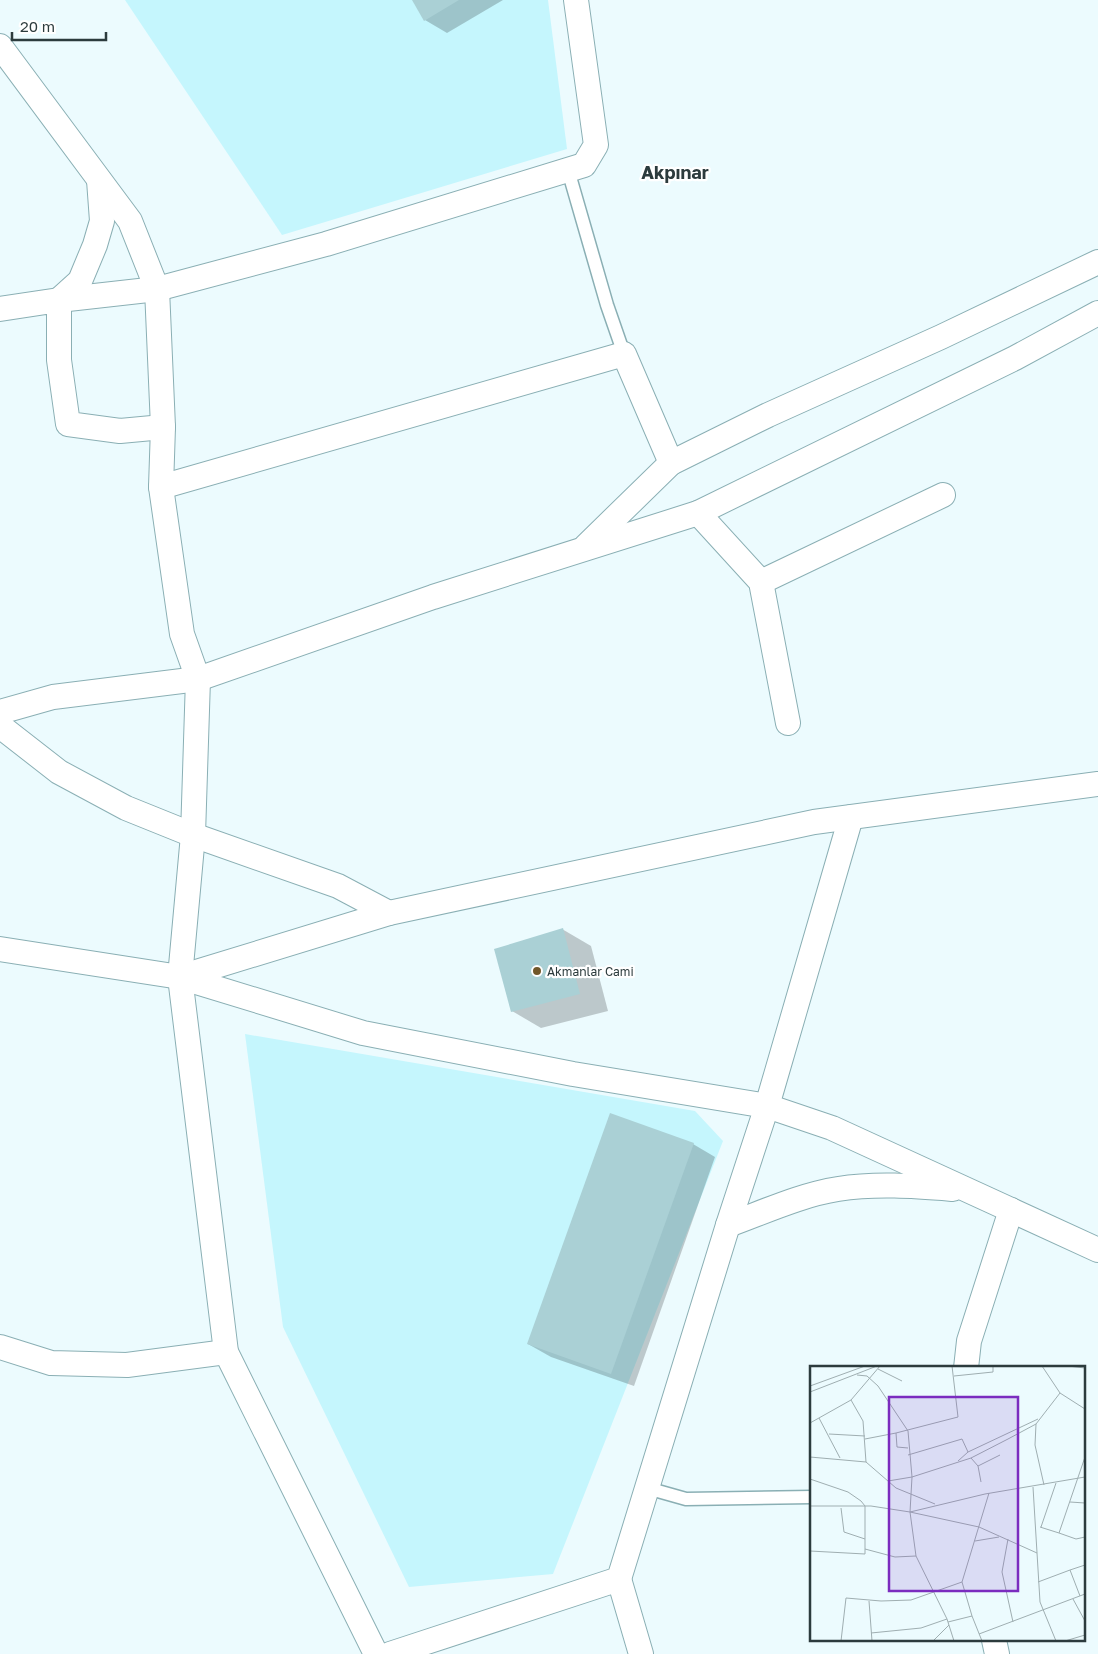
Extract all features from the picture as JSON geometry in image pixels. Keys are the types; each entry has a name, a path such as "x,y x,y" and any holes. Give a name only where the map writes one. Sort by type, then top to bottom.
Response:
{"street":[{"path":"0,309 157,289 326,244 584,165 596,145 576,0"},
{"path":"0,46 130,221 157,289 163,428 162,487 182,634 198,679 193,835 180,977 226,1352 376,1654"},
{"path":"99,180 102,221 95,245 80,281 59,300 59,360 68,424 120,431 163,428"},
{"path":"582,550 671,463 1098,262"},
{"path":"0,712 53,697 198,679 433,598 698,513 1006,362 1098,313"},
{"path":"162,487 624,354 671,463"},
{"path":"762,582 943,495"},
{"path":"698,513 762,582 788,723"},
{"path":"0,726 59,772 126,808 193,835 338,886 389,912"},
{"path":"180,977 389,912 814,822 1098,784"},
{"path":"641,1654 619,1579 728,1225 767,1106 851,817"},
{"path":"0,949 180,977 363,1033 573,1074 767,1106 832,1128 1098,1250"},
{"path":"728,1225 789,1202 837,1189 893,1185 967,1190"},
{"path":"966,1366 969,1341 1011,1210"},
{"path":"0,1347 51,1363 127,1365 226,1352"},
{"path":"390,1654 619,1579"}],"lane":[{"path":"568,170 607,305 624,354"},
{"path":"647,1488 686,1499 810,1497"}],"shaded area":[{"path":"125,0 548,0 567,149 282,235"},
{"path":"245,1034 695,1111 723,1141 553,1574 409,1587 283,1327"}],"building":[{"path":"412,0 459,0 424,21"},
{"name":"Akmanlar Cami","path":"563,928 580,994 511,1012 494,949"},
{"path":"610,1113 694,1143 611,1374 527,1344"}],"place":[{"name":"Akmanlar Cami","path":"537,971"}],"district":[{"name":"Akpınar","path":"675,172"}]}
